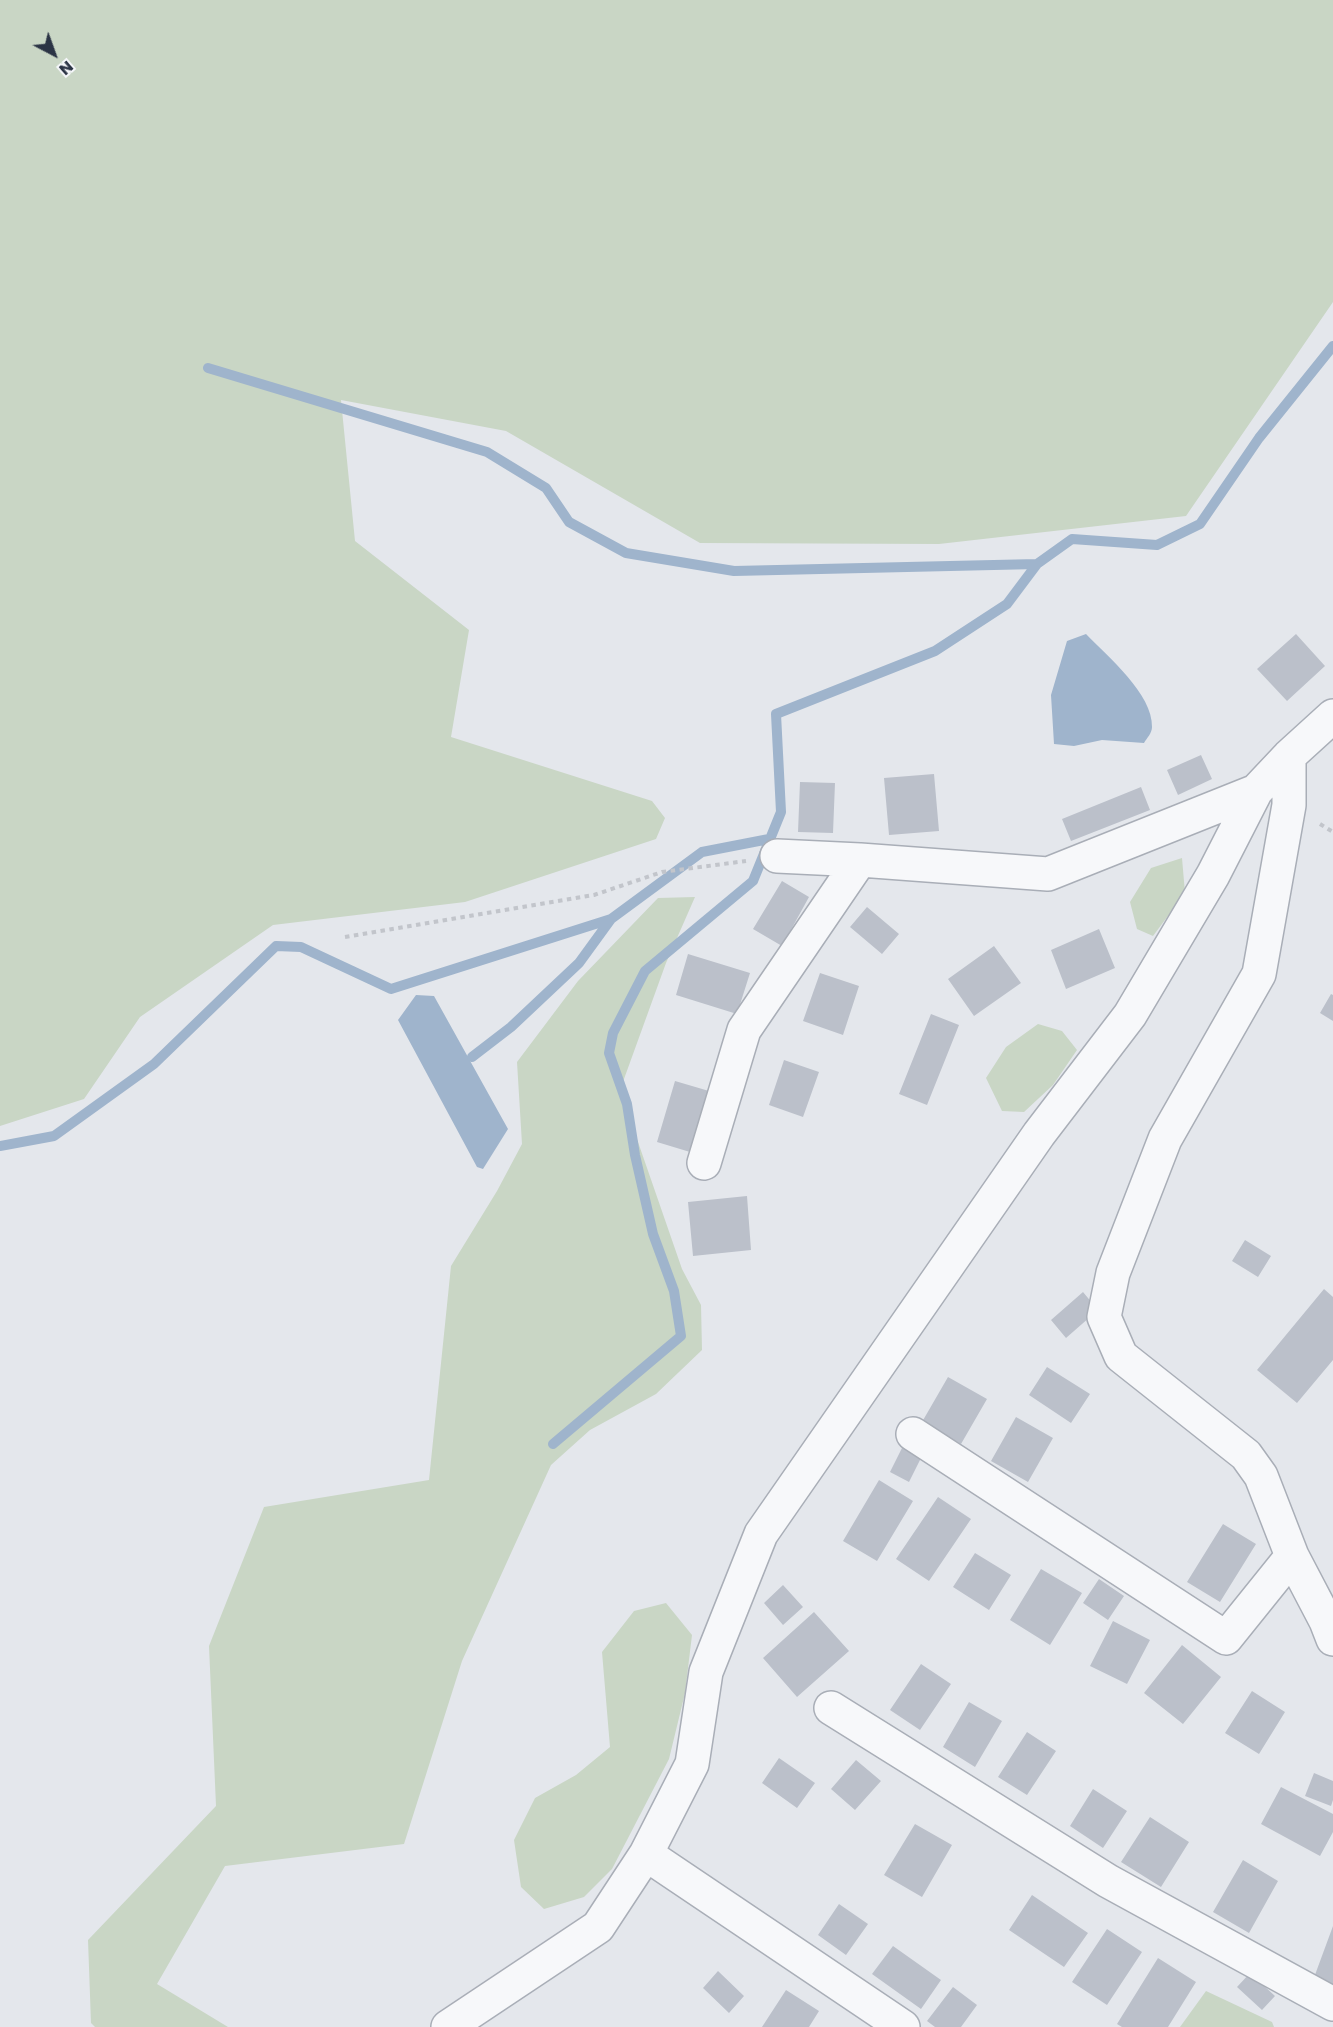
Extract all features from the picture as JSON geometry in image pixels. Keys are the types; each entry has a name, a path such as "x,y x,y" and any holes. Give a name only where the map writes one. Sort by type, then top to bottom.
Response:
{"street":[{"path":"448,2027 598,1927 646,1854 692,1764 706,1672 762,1534 1039,1134 1130,1015 1213,874 1256,791 1289,756 1333,716"},
{"path":"1289,756 1289,805 1259,974 1165,1139 1113,1273 1104,1317 1121,1356 1246,1455 1261,1476 1292,1556 1333,1639"},
{"path":"777,856 1048,874 1256,791"},
{"path":"704,1163 744,1030 860,860"},
{"path":"913,1434 1226,1638 1292,1556"},
{"path":"831,1708 1108,1881 1333,2004"},
{"path":"646,1854 903,2027"}],"path":[{"path":"345,937 594,895 662,872 777,856"}],"green space":[{"path":"0,0 1333,0 1333,302 1186,516 939,544 700,543 506,431 341,400 355,541 469,630 451,737 652,801 665,818 656,839 465,902 273,925 140,1017 84,1099 0,1126"},
{"path":"1182,858 1185,893 1153,936 1137,929 1130,902 1151,868"},
{"path":"695,897 666,963 620,1090 682,1269 701,1305 702,1350 656,1394 590,1430 551,1465 462,1661 404,1844 225,1866 157,1984 228,2027 95,2027 91,2023 88,1940 216,1806 209,1646 264,1507 429,1480 451,1266 497,1191 522,1144 517,1062 578,981 658,898"},
{"path":"1038,1024 1062,1031 1077,1050 1053,1085 1024,1112 1002,1111 986,1078 1006,1047"},
{"path":"666,1603 692,1635 685,1693 669,1759 612,1869 584,1897 544,1909 521,1887 514,1840 535,1798 576,1775 610,1747 602,1652 634,1611"},
{"path":"1206,1991 1272,2022 1274,2027 1180,2027"}],"water":[{"path":"1086,634 1128,677 1145,702 1152,727 1144,743 1102,740 1074,746 1054,744 1051,695 1067,641"},
{"path":"416,995 434,996 508,1129 483,1169 477,1167 398,1020"}],"building":[{"path":"1296,634 1325,666 1287,701 1257,669"},
{"path":"1201,755 1212,779 1178,795 1167,770"},
{"path":"934,774 939,831 889,835 884,778"},
{"path":"800,782 835,783 833,833 798,832"},
{"path":"1141,787 1150,810 1071,841 1062,819"},
{"path":"782,881 809,897 782,946 753,929"},
{"path":"867,907 899,934 882,954 850,927"},
{"path":"1099,929 1115,968 1066,989 1051,950"},
{"path":"994,946 1021,983 974,1016 948,979"},
{"path":"688,954 750,973 737,1014 676,995"},
{"path":"820,973 859,986 843,1035 803,1021"},
{"path":"1331,994 1333,995 1333,1021 1320,1013"},
{"path":"931,1014 959,1025 927,1105 899,1094"},
{"path":"784,1060 819,1072 803,1117 769,1105"},
{"path":"675,1081 709,1091 690,1152 657,1142"},
{"path":"747,1196 751,1250 693,1256 688,1202"},
{"path":"1245,1240 1271,1256 1258,1277 1232,1261"},
{"path":"1324,1289 1333,1297 1333,1360 1297,1403 1257,1370"},
{"path":"1083,1292 1098,1310 1066,1338 1051,1320"},
{"path":"1047,1367 1090,1394 1071,1423 1029,1395"},
{"path":"948,1377 987,1399 961,1444 922,1422"},
{"path":"1016,1417 1053,1438 1028,1482 991,1461"},
{"path":"903,1446 922,1456 909,1482 890,1472"},
{"path":"879,1480 913,1501 877,1561 843,1541"},
{"path":"938,1497 971,1519 929,1581 896,1559"},
{"path":"1223,1524 1256,1544 1220,1602 1187,1582"},
{"path":"975,1553 1011,1575 989,1610 953,1587"},
{"path":"1041,1569 1082,1593 1050,1645 1010,1620"},
{"path":"1099,1579 1124,1596 1108,1620 1083,1603"},
{"path":"783,1585 803,1607 783,1625 764,1603"},
{"path":"814,1612 849,1651 797,1697 763,1658"},
{"path":"1113,1621 1150,1640 1127,1684 1090,1666"},
{"path":"1182,1645 1221,1677 1183,1724 1144,1693"},
{"path":"921,1664 951,1684 920,1730 890,1710"},
{"path":"1252,1691 1285,1712 1259,1754 1225,1733"},
{"path":"969,1702 1002,1721 975,1767 943,1747"},
{"path":"1027,1732 1056,1751 1027,1795 998,1777"},
{"path":"779,1758 815,1783 797,1808 762,1783"},
{"path":"856,1760 881,1781 855,1810 831,1789"},
{"path":"1314,1773 1333,1781 1331,1806 1305,1796"},
{"path":"1281,1787 1333,1814 1333,1832 1320,1856 1261,1824"},
{"path":"1093,1789 1127,1811 1103,1848 1070,1826"},
{"path":"1150,1817 1189,1842 1161,1887 1121,1862"},
{"path":"915,1824 952,1845 922,1897 884,1875"},
{"path":"1243,1860 1278,1881 1249,1933 1213,1912"},
{"path":"1032,1895 1088,1933 1064,1967 1009,1930"},
{"path":"839,1904 868,1924 846,1955 818,1935"},
{"path":"1333,1926 1333,1990 1312,1983"},
{"path":"1107,1929 1142,1952 1107,2005 1072,1982"},
{"path":"893,1946 941,1980 921,2009 872,1974"},
{"path":"1158,1958 1196,1982 1168,2027 1122,2027 1117,2024"},
{"path":"718,1971 744,1996 729,2013 703,1988"},
{"path":"1250,1973 1275,1996 1262,2010 1237,1987"},
{"path":"953,1987 977,2005 961,2027 935,2027 927,2021"},
{"path":"786,1990 819,2011 809,2027 762,2027"}],"waterway":[{"path":"208,368 487,452 546,488 569,522 626,553 734,571 1037,564 1072,539 1157,545 1200,524 1259,438 1333,346"},
{"path":"553,1444 681,1336 674,1291 653,1234 635,1155 627,1104 609,1053 613,1033 645,971 753,881 781,812 776,714 935,651 1007,604 1037,564"},
{"path":"472,1057 511,1027 579,963 611,919 702,852 769,839"},
{"path":"0,1146 54,1136 154,1064 276,946 301,947 391,989 611,919"}]}
